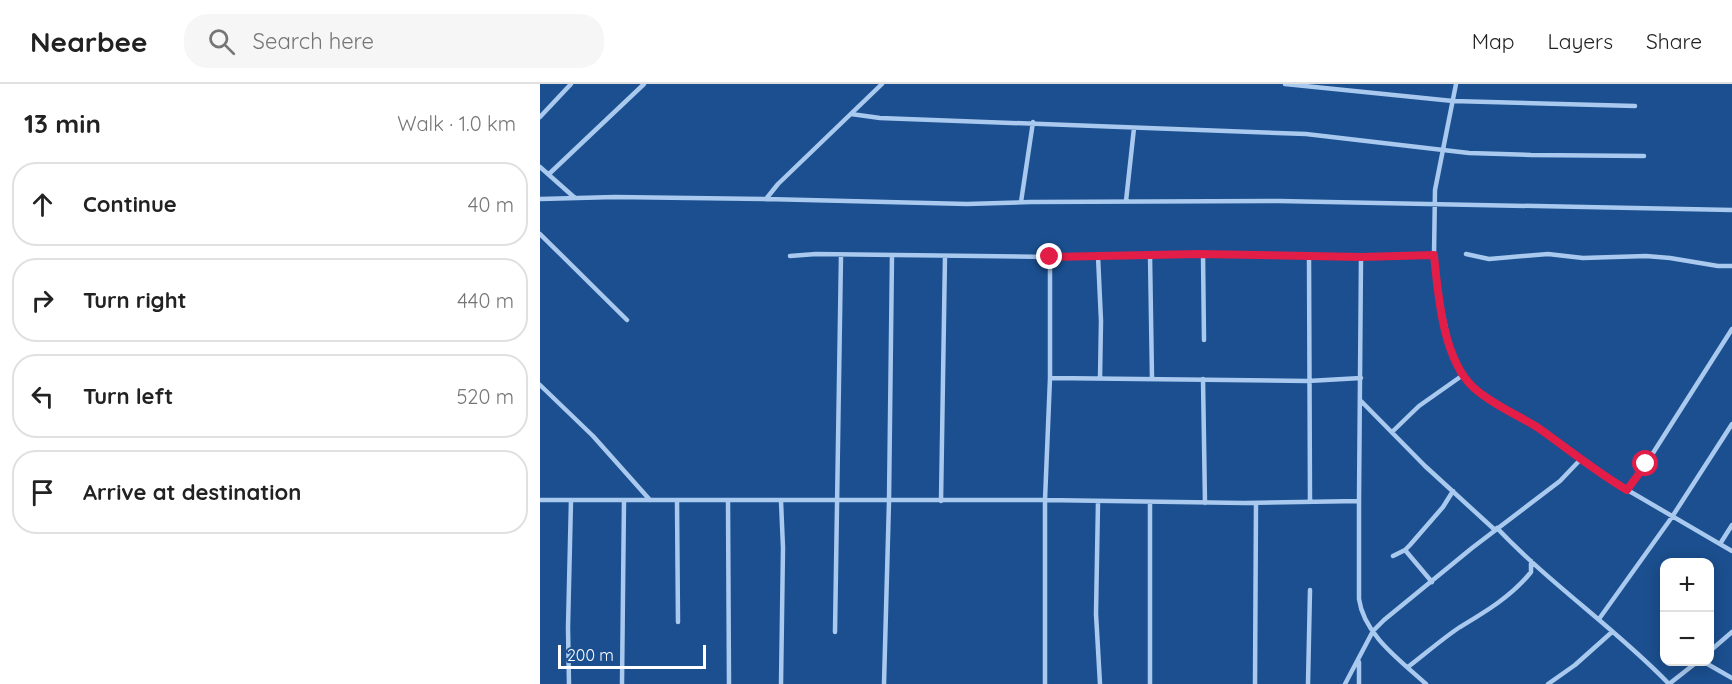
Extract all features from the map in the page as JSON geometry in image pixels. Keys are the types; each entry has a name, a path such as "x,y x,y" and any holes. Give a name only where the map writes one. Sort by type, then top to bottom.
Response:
{"street":[{"path":"540,117 572,84"},
{"path":"549,174 644,84"},
{"path":"766,199 786,176 882,84"},
{"path":"1285,84 1453,101 1635,106"},
{"path":"1456,84 1433,204 1434,255 1439,297 1451,352 1463,375 1486,398 1532,424 1580,460 1732,551"},
{"path":"851,114 880,118 1306,134 1442,150 1531,155 1644,156"},
{"path":"1033,122 1231,132"},
{"path":"1021,202 1033,122"},
{"path":"1126,201 1134,128"},
{"path":"540,167 576,198"},
{"path":"540,199 766,199 967,204 1126,201 1732,210"},
{"path":"540,234 627,320"},
{"path":"790,256 1050,257 1203,254 1361,257 1434,255"},
{"path":"1203,254 1204,340"},
{"path":"1466,254 1489,259 1548,254 1583,258 1646,256 1732,266"},
{"path":"835,632 841,255"},
{"path":"884,684 892,255"},
{"path":"1150,255 1152,379"},
{"path":"941,501 945,256"},
{"path":"1098,256 1101,321 1100,378"},
{"path":"1309,256 1310,502"},
{"path":"1045,684 1045,500 1050,378 1050,257"},
{"path":"1361,257 1359,599 1362,615 1373,631 1426,684"},
{"path":"1627,490 1732,329"},
{"path":"1392,432 1419,406 1463,375"},
{"path":"1050,378 1308,381 1361,378"},
{"path":"1203,379 1205,503"},
{"path":"540,385 593,436 650,500"},
{"path":"1361,401 1454,491 1569,596 1632,648 1669,684 1691,666"},
{"path":"1599,619 1672,517 1732,424"},
{"path":"1345,684 1373,631 1496,529 1560,482 1580,460"},
{"path":"1393,556 1405,550 1454,491"},
{"path":"540,500 1045,500 1150,503 1359,501"},
{"path":"569,684 571,500"},
{"path":"622,684 624,500"},
{"path":"677,501 678,622"},
{"path":"728,501 729,684"},
{"path":"781,501 783,548 781,684"},
{"path":"1098,502 1096,614 1100,684"},
{"path":"1150,503 1150,684"},
{"path":"1255,684 1256,503"},
{"path":"1720,544 1732,525"},
{"path":"1405,550 1432,582"},
{"path":"1408,668 1517,587 1531,572 1531,561"},
{"path":"1308,684 1310,590"},
{"path":"1548,684 1575,665 1612,632"},
{"path":"1714,648 1732,633"},
{"path":"1359,659 1359,684"},
{"path":"1711,666 1732,678"}],"route":[{"path":"1050,257 1199,254 1361,257 1434,255 1439,297 1451,352 1463,375 1473,387 1486,398 1532,424 1600,474 1627,490 1646,464"}]}
